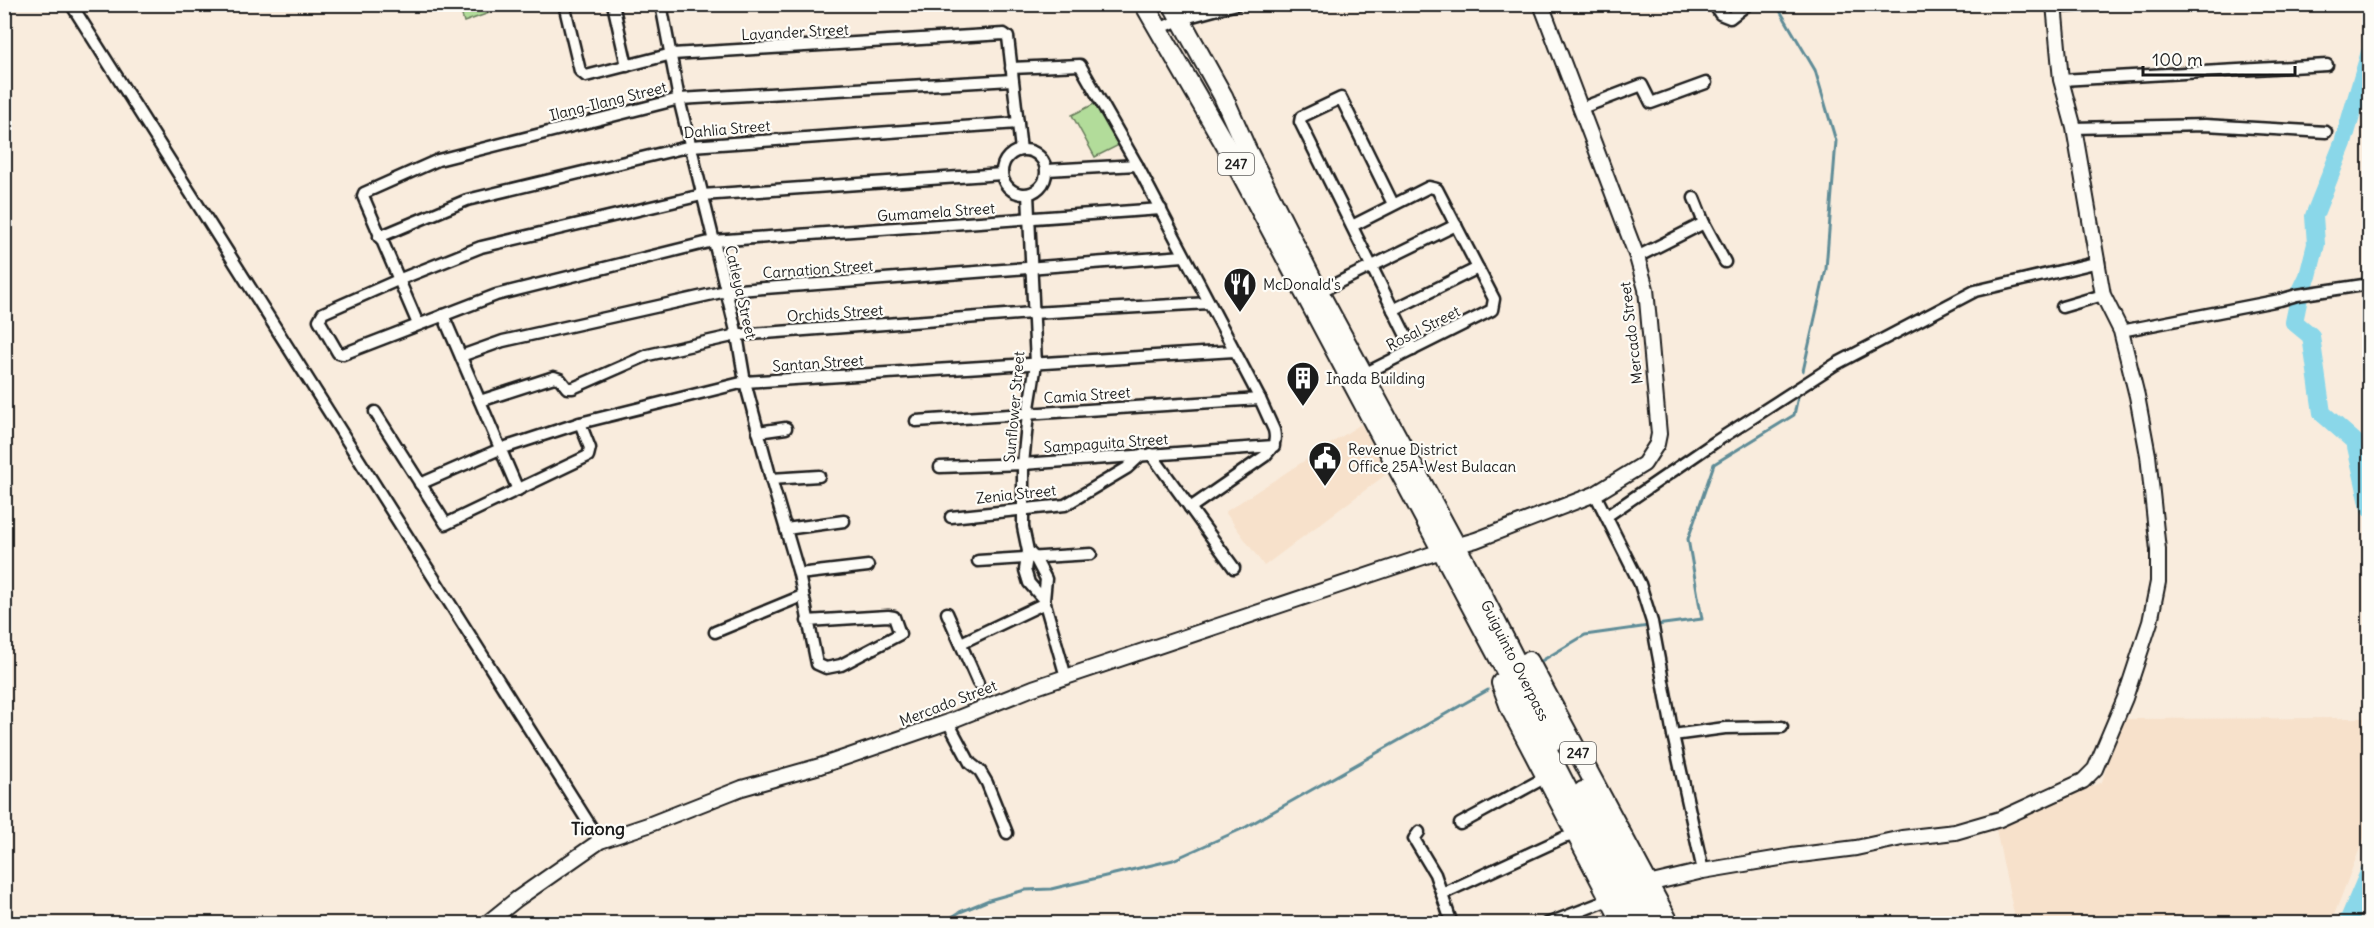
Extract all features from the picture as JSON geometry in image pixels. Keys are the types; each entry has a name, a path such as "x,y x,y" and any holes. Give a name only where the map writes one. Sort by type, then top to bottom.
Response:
{"highway":[{"name":"247","path":"1144,4 1230,153 1448,549 1508,624 1545,689 1635,903"},
{"name":"247","path":"1176,12 1223,96 1246,148 1319,292 1364,374 1448,549 1511,710 1576,835 1611,899 1635,903 1670,924"},
{"name":"Guiguinto Overpass","path":"1473,611 1635,903 1653,924"},
{"name":"Guiguinto Overpass","path":"1635,903 1637,924"}],"street":[{"path":"71,4 494,677 600,841"},
{"name":"Lavander Street","path":"564,4 580,71 586,76 672,54 1007,35 1011,68"},
{"path":"613,4 627,66"},
{"path":"661,5 675,4"},
{"path":"1157,30 1176,12 1237,4"},
{"name":"Mercado Street","path":"486,924 517,899 600,841 742,788 820,766 948,722 1066,677 1476,540 1595,494 1644,464 1659,440 1646,289 1637,258 1579,110 1541,4"},
{"path":"1714,4 1720,14 1730,18 1748,4"},
{"path":"1635,903 1702,871 1856,848 1902,838 1955,832 2000,819 2083,781 2095,769 2125,698 2150,622 2158,582 2157,526 2137,396 2121,331 2103,296 2074,128 2061,80 2054,5 2102,4"},
{"name":"Catleya Street","path":"661,5 679,99 737,335 745,382 799,574 802,596 807,621 817,664 826,668 841,665 900,634 894,617 888,616 807,621"},
{"path":"1021,150 1011,68 1080,65 1161,209 1260,399 1275,436 1274,446 1265,456 1190,508"},
{"path":"2061,80 2328,65"},
{"name":"Ilang-Ilang Street","path":"418,324 363,200 364,193 438,160 679,99 1012,80"},
{"path":"1579,110 1642,85 1651,103 1706,83"},
{"path":"1394,204 1341,98 1301,117 1300,122 1413,350"},
{"name":"Dahlia Street","path":"379,237 467,200 691,146 1018,123"},
{"path":"2074,128 2205,124 2326,132"},
{"path":"1021,150 1029,150 1041,157 1047,170 1040,188 1028,194 1020,194 1008,187 1002,174 1005,161 1021,150"},
{"path":"1047,170 1137,165"},
{"path":"398,280 481,247 702,195 1002,174"},
{"path":"1352,225 1433,187 1437,189 1478,268 1394,310"},
{"name":"Sunflower Street","path":"1028,194 1036,364 1023,464 1023,527 1030,556 1046,579 1045,601 1066,677"},
{"path":"1694,198 1704,223 1725,262"},
{"name":"Gumamela Street","path":"398,280 323,313 319,320 338,352 343,354 496,295 713,241 1161,209"},
{"path":"1637,258 1704,223"},
{"path":"1319,292 1456,225"},
{"name":"Carnation Street","path":"460,356 503,341 726,291 1185,255"},
{"path":"1607,516 1715,442 1836,364 1975,291 2098,262"},
{"name":"Rosal Street","path":"1364,374 1492,310 1495,306 1494,299 1478,268"},
{"path":"2121,331 2280,300 2300,294 2370,284"},
{"path":"2062,308 2103,296"},
{"name":"Orchids Street","path":"480,401 554,377 560,379 567,388 573,388 648,355 737,335 1032,313 1209,303"},
{"path":"443,315 518,490"},
{"name":"Santan Street","path":"420,484 500,449 580,423 745,382 1234,351"},
{"name":"Camia Street","path":"916,421 1260,399"},
{"path":"375,412 446,524 588,456 590,448 580,423"},
{"path":"758,432 786,428"},
{"name":"Sampaguita Street","path":"940,467 1023,464 1274,446"},
{"path":"1146,454 1190,508 1234,568"},
{"name":"Zenia Street","path":"951,517 1065,505 1146,454"},
{"path":"771,479 819,476"},
{"path":"1595,494 1640,584 1652,622 1702,871"},
{"path":"786,529 844,521"},
{"path":"978,561 1091,554"},
{"name":"Sunflower Street","path":"1030,556 1025,570 1029,584 1045,601"},
{"path":"799,574 868,566"},
{"path":"715,632 802,596"},
{"path":"961,643 1045,601"},
{"path":"947,613 978,683"},
{"path":"948,722 970,763 980,771 987,783 1007,833"},
{"path":"1673,735 1725,728 1782,727"},
{"path":"1460,824 1546,777"},
{"path":"1419,832 1414,839 1435,874 1452,924"},
{"path":"1442,894 1563,838 1576,835"},
{"path":"1547,924 1611,899"}],"shaded area":[{"path":"1361,424 1388,473 1264,566 1225,512"},
{"path":"2369,718 2369,825 2331,923 2016,923 1995,825 2102,782 2120,719"}],"green space":[{"path":"459,5 486,5 489,13 464,22"},
{"path":"1096,103 1119,145 1095,157 1072,115"}],"waterway":[{"path":"1776,4 1815,70 1836,141 1826,269 1803,371"},
{"path":"2370,52 2343,143 2314,216 2316,244 2308,276 2300,293 2294,322 2311,336 2322,413 2355,442 2370,508"},
{"path":"1656,625 1702,619 1688,539 1714,464 1794,415 1799,392"},
{"path":"1538,663 1585,635 1649,626"},
{"path":"941,924 960,912 989,900 1025,890 1051,889 1173,860 1246,827 1488,690"},
{"path":"2347,924 2370,870"}],"place":[{"name":"McDonald's","path":"1240,313"},
{"name":"Inada Building","path":"1303,407"},
{"name":"Revenue District Office 25A-West Bulacan","path":"1325,487"}],"district":[{"name":"Tiaong","path":"598,828"}]}
